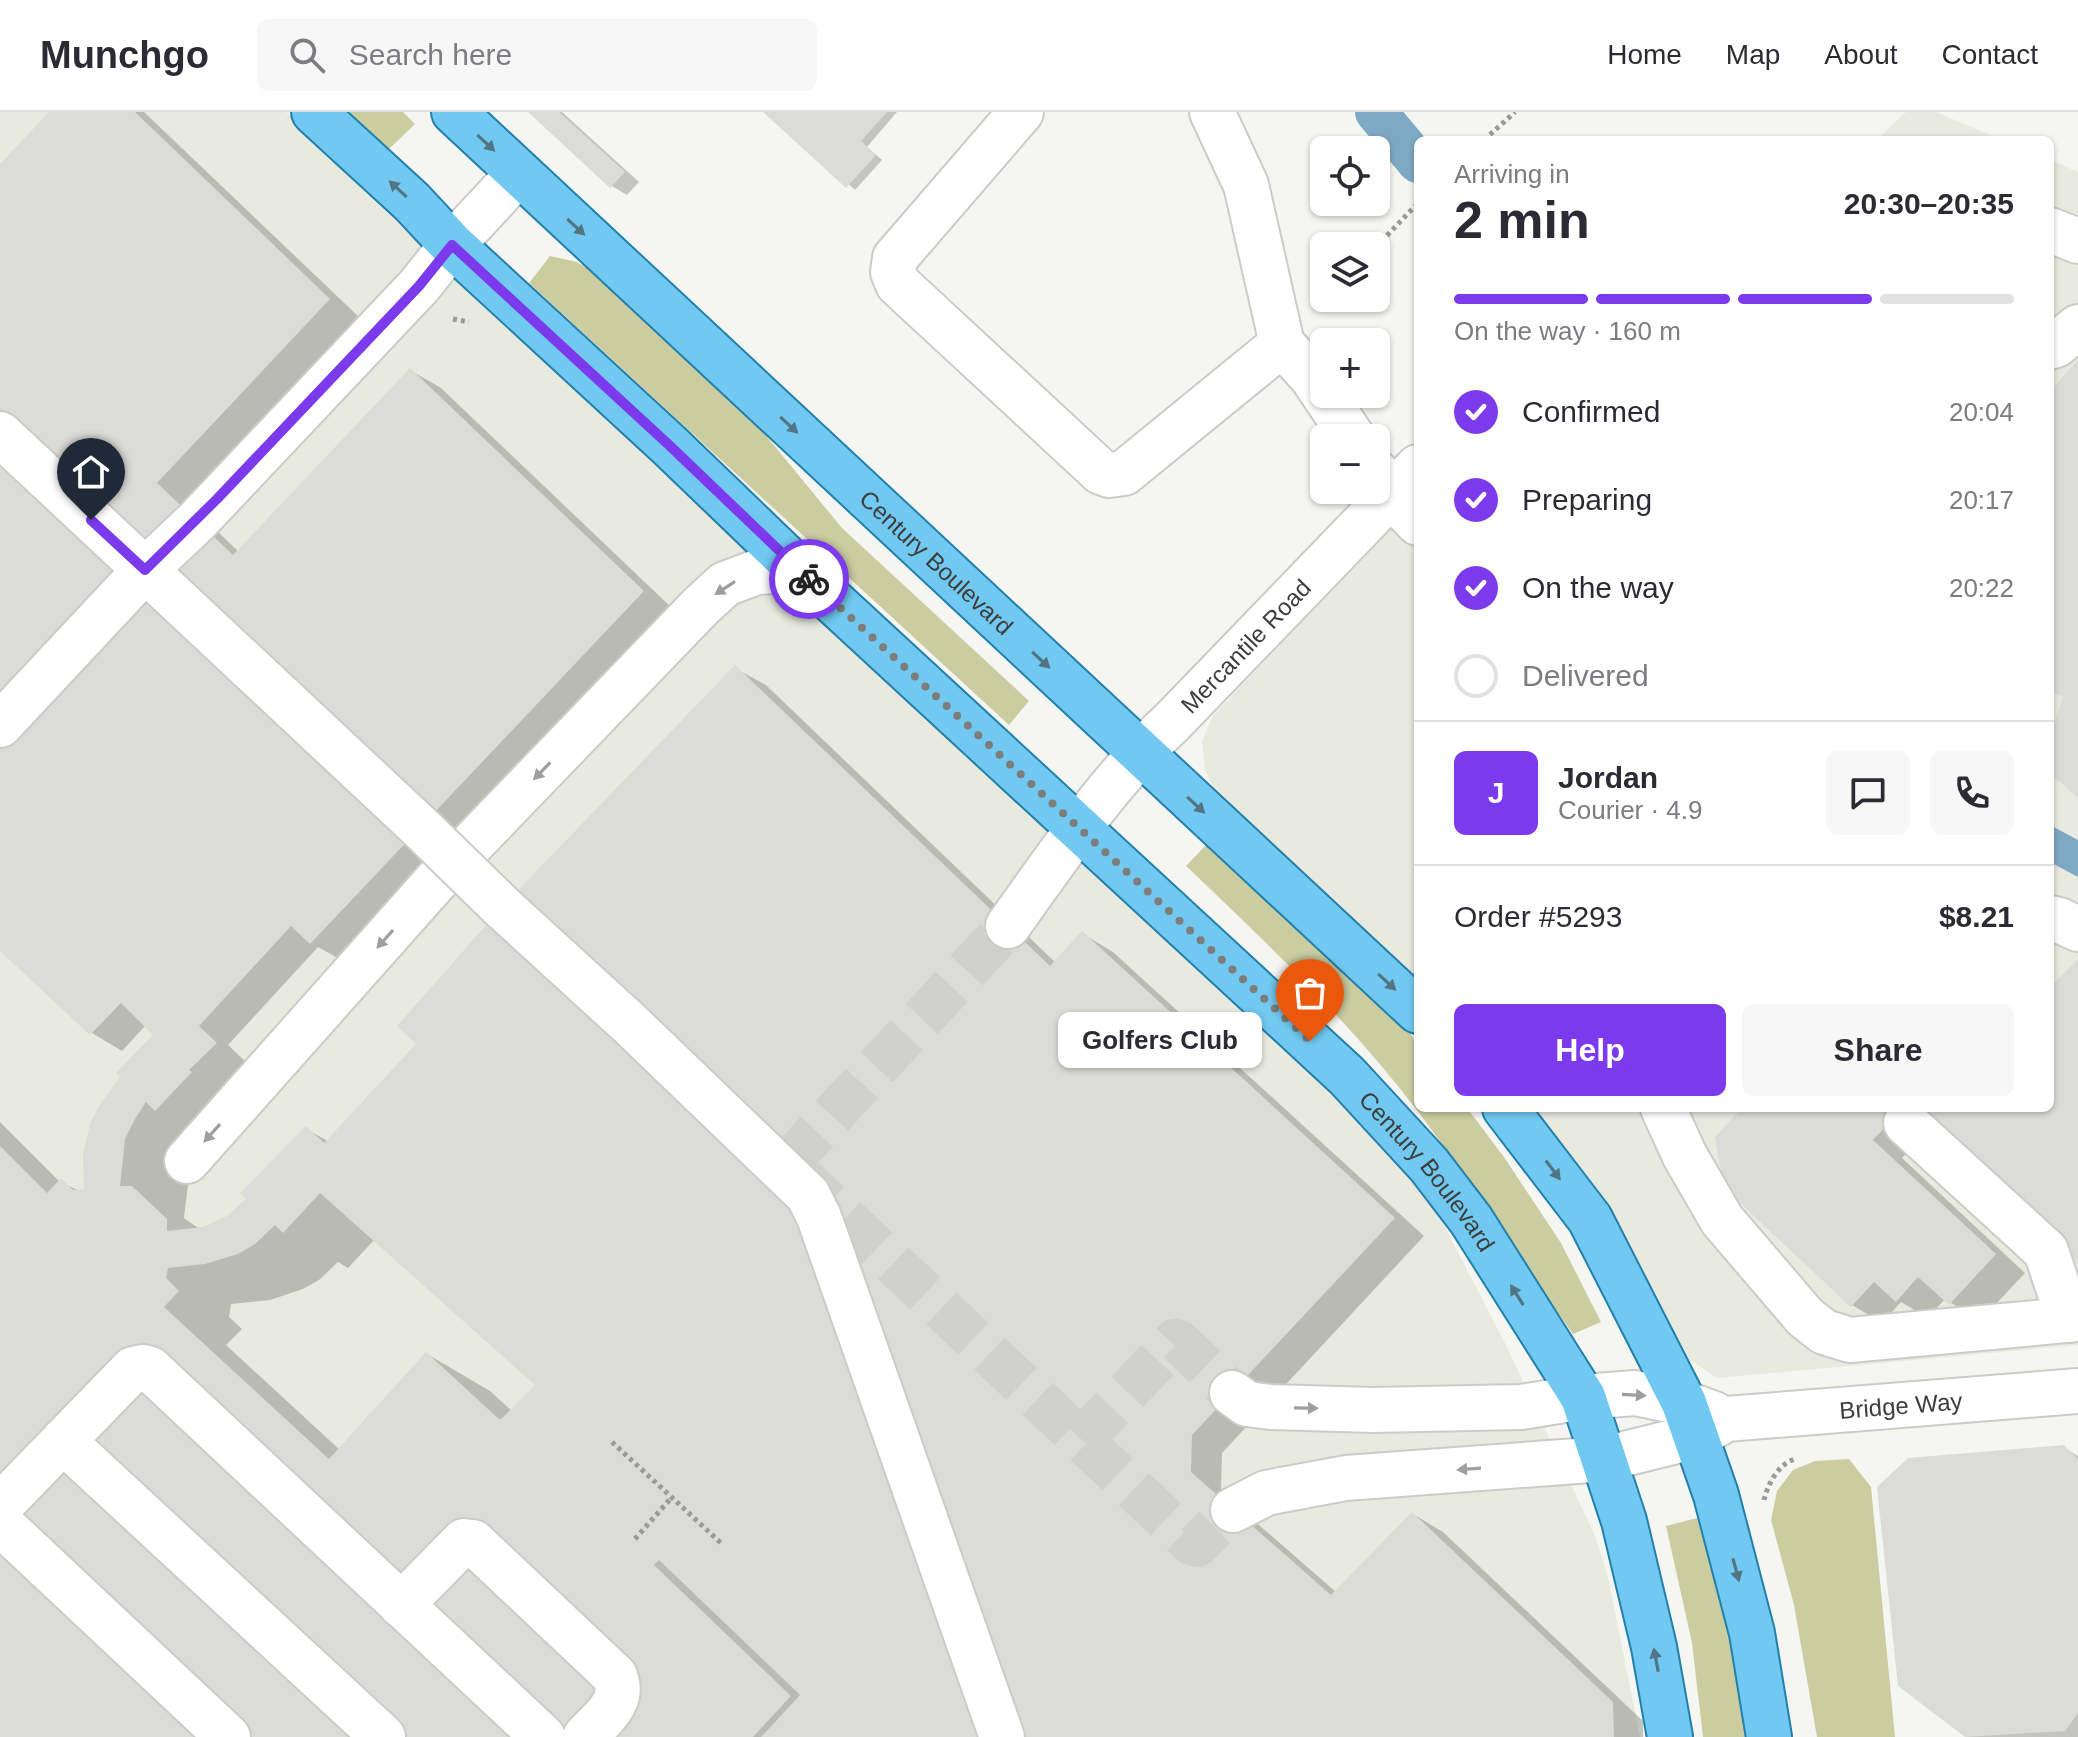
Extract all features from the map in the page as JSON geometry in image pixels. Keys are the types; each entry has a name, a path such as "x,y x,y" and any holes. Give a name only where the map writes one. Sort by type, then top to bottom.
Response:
{"main road":[{"name":"Century Boulevard","path":"314,112 799,570 1347,1076 1429,1165 1471,1220 1583,1397 1624,1521 1670,1737"},
{"name":"Century Boulevard","path":"454,112 1414,1007"},
{"path":"1508,1112 1590,1219 1702,1419 1716,1495 1752,1633 1769,1737"}],"lane":[{"path":"1021,112 895,258 893,272 898,284 1101,472 1109,475 1124,473 1282,344"},
{"path":"1212,112 1246,185 1282,344 1312,377 1344,424"},
{"path":"0,725 419,286 452,245 519,173"},
{"path":"2054,232 2078,241"},
{"path":"2054,346 2078,327"},
{"path":"0,434 629,1023 808,1195 819,1217 1002,1737"},
{"name":"Mercantile Road","path":"1008,926 1079,827 1139,752 1401,489"},
{"path":"187,1161 436,881 701,606 725,584 757,572 799,570"},
{"path":"2054,919 2078,929"},
{"path":"1665,1112 1685,1156 1722,1220 1805,1317 1824,1332 1850,1340 2073,1320 2046,1251 1906,1123"},
{"path":"0,1506 133,1369 150,1369 543,1737"},
{"name":"Bridge Way","path":"1702,1419 2078,1391"},
{"path":"1232,1393 1247,1404 1270,1407 1373,1410 1521,1407 1635,1393 1702,1419"},
{"path":"1373,1410 1375,1475"},
{"path":"1233,1510 1266,1493 1316,1483 1375,1475 1604,1459 1702,1419"},
{"path":"63,1441 383,1737"},
{"path":"0,1523 228,1737"},
{"path":"401,1605 464,1541 473,1542 615,1676 620,1694 617,1702 585,1737"}],"path":[{"path":"1488,136 1515,112"},
{"path":"1390,232 1414,207"},
{"path":"612,1442 721,1543"},
{"path":"1764,1509 1764,1497 1771,1479 1787,1461 1800,1458"},
{"path":"635,1539 672,1497"}],"shaded area":[{"path":"0,112 286,112 1328,1087 1432,1202 1506,1345 1596,1538 1608,1577 1640,1737 0,1737"},
{"path":"1906,112 1936,112 1993,136 1880,136"},
{"path":"2054,162 2078,172 2078,1345 1717,1378 1684,1356 1533,1112 2054,1112"},
{"path":"1414,501 1414,981 1216,793 1205,770 1202,741 1213,716"}],"green space":[{"path":"349,112 403,112 415,124 389,149"},
{"path":"550,256 577,262 621,289 721,381 842,528 1029,701 1009,725 529,283"},
{"path":"1206,845 1409,1032 1414,1039 1414,1106 1363,1044 1306,983 1186,866"},
{"path":"1418,1112 1470,1112 1561,1243 1601,1322 1573,1334"},
{"path":"1849,1459 1871,1487 1895,1737 1817,1737 1794,1605 1771,1520 1777,1491 1793,1470 1815,1461"},
{"path":"1697,1518 1733,1635 1745,1737 1703,1737 1692,1643 1666,1526"}],"water":[{"path":"2054,827 2078,840 2078,877 2054,864"}],"building":[{"path":"49,112 135,112 330,299 157,483 233,555 410,368 644,591 310,944 291,926 199,1026 217,1043 189,1070 192,1072 155,1111 146,1102 125,1139 120,1186 132,1186 167,1219 167,1231 203,1227 227,1216 246,1199 240,1193 306,1126 324,1143 416,1044 397,1026 502,907 735,665 1050,966 1082,931 1395,1218 1192,1435 1191,1472 1331,1595 1412,1512 1613,1702 1614,1737 761,1737 800,1695 659,1560 654,1565 791,1696 753,1737 0,1737 0,1146 47,1193 61,1178 73,1190 84,1189 83,1154 91,1121 120,1077 116,1073 153,1035 121,1003 90,1035 0,951 0,164","holes":["320,1193 535,1385 500,1420 426,1352 329,1459 164,1307 179,1291 166,1278 168,1268 205,1264 238,1254 255,1244 275,1225 283,1233"]},
{"path":"528,112 559,112 625,172 610,188"},
{"path":"763,112 887,112 861,141 876,155 846,188"},
{"path":"2078,360 2078,798 2054,777 2054,725 2063,697 2054,693 2054,387"},
{"path":"2078,959 2078,1265 1915,1112 2054,1112 2054,983"},
{"path":"1738,1112 1899,1112 1873,1140 1996,1254 1949,1305 1918,1277 1896,1302 1874,1282 1851,1307 1724,1188 1715,1137"},
{"path":"2064,1445 2078,1459 2078,1713 2065,1731 1965,1737 1898,1686 1877,1487 1908,1458"}],"waterway":[{"path":"1376,112 1414,157"}],"tunnel":[{"path":"787,1164 1008,926"},
{"path":"797,1173 1191,1543 1197,1545 1233,1510"},
{"path":"1082,1440 1175,1341 1232,1393"}],"way so far":[{"path":"809,579 1310,1041"}],"place":[{"name":"Golfers Club","path":"1310,1041"}],"route":[{"path":"91,520 145,570 197,521 419,286 452,245 809,579"}]}
